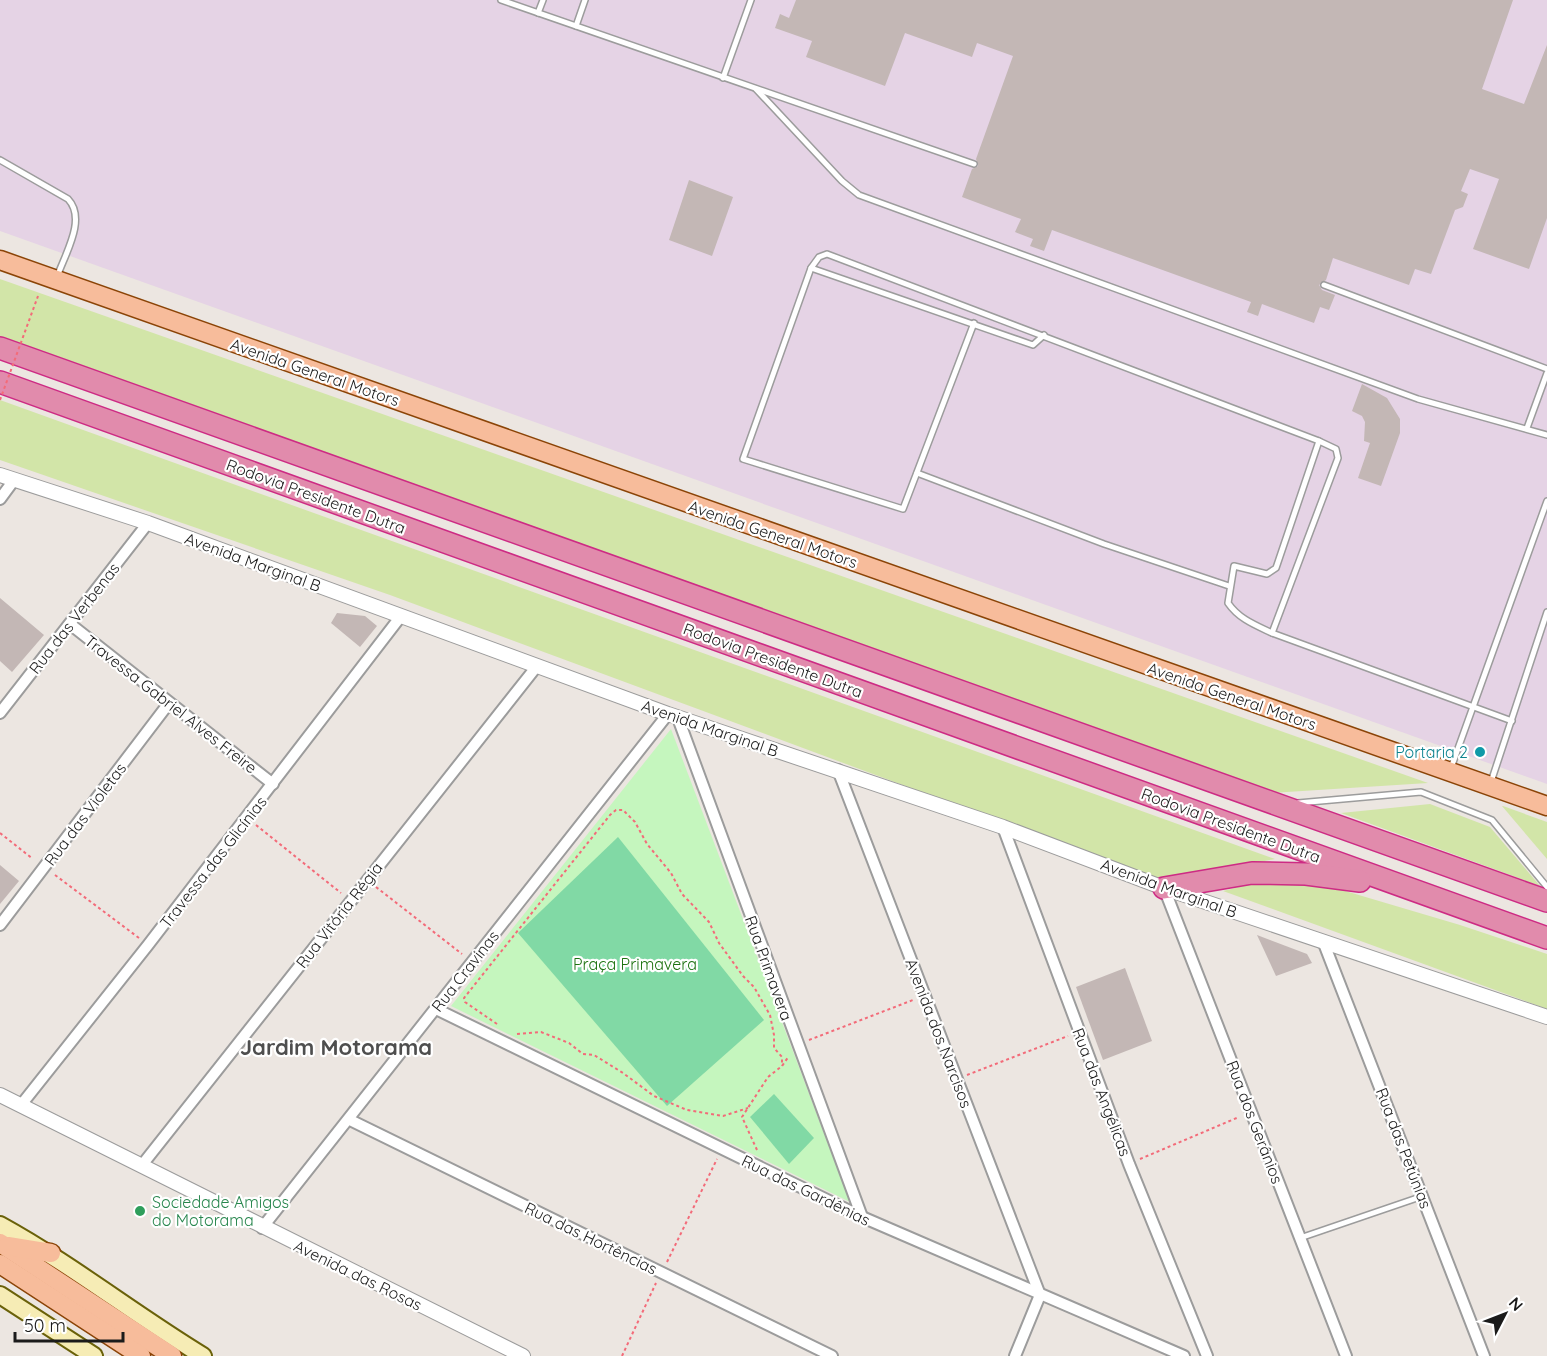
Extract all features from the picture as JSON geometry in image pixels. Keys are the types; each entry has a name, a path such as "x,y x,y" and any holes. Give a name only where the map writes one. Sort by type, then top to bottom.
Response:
{"highway":[{"name":"Rodovia Presidente Dutra","path":"0,348 1547,901"},
{"name":"Rodovia Presidente Dutra","path":"0,382 1547,938"},
{"path":"1164,888 1252,873 1306,874 1400,886"}],"main road":[{"name":"Avenida General Motors","path":"0,260 1547,806"},
{"path":"0,1225 51,1253 159,1329 203,1356"},
{"path":"2,1247 17,1246 51,1253"},
{"path":"2,1247 172,1356"},
{"path":"0,1264 141,1356"},
{"path":"0,1296 82,1353"}],"street":[{"name":"Avenida Marginal B","path":"0,475 148,523 673,716 1003,827 1164,888 1547,1017"},
{"path":"0,499 14,480"},
{"name":"Rua das Verbenas","path":"0,713 148,523"},
{"name":"Travessa das Glicínias","path":"21,1105 247,818 401,616"},
{"name":"Travessa Gabriel Alves Freire","path":"70,624 273,784"},
{"name":"Rua Vitória Régia","path":"142,1165 537,666"},
{"name":"Rua das Violetas","path":"0,925 170,703"},
{"name":"Rua Cravinas","path":"262,1228 350,1120 472,962 673,716"},
{"name":"Rua Primavera","path":"673,716 862,1217"},
{"name":"Avenida dos Narcisos","path":"838,770 1040,1295"},
{"name":"Rua das Angélicas","path":"1003,827 1129,1164 1207,1356"},
{"name":"Rua dos Gerânios","path":"1164,888 1346,1356"},
{"name":"Rua das Petúnias","path":"1323,941 1484,1356"},
{"name":"Rua das Gardênias","path":"436,1009 862,1217 1184,1356"},
{"name":"Avenida das Rosas","path":"0,1095 142,1165 501,1351 523,1356"},
{"name":"Rua das Hortências","path":"350,1120 832,1356"},
{"path":"1015,1356 1040,1295"}],"lane":[{"path":"501,0 974,164"},
{"path":"538,13 543,0"},
{"path":"576,26 585,0"},
{"path":"723,78 752,0"},
{"path":"756,89 842,181 860,195 1418,399 1547,435"},
{"path":"0,160 68,199 75,206 77,221 56,280"},
{"path":"974,323 903,509 743,459 811,268 819,257 826,254 1044,335 1336,449 1338,458 1272,633"},
{"path":"811,268 1033,345 1044,335"},
{"path":"1324,285 1547,371 1527,428"},
{"path":"1319,441 1276,568 1267,574 1234,566 1228,603 1239,617 1272,633 1512,721"},
{"path":"916,473 1104,544 1229,586"},
{"path":"1449,773 1547,501"},
{"path":"1490,787 1547,612"},
{"path":"1275,805 1421,792 1492,820 1547,887"},
{"path":"1300,1238 1423,1196"}],"path":[{"path":"0,400 38,296"},
{"path":"499,1026 465,1002 464,998 610,815 616,810 623,810 635,822 647,844 671,873 682,894 709,922 719,943 754,987 770,1015 774,1048 782,1057 782,1066"},
{"path":"247,818 351,901"},
{"path":"0,833 148,945"},
{"path":"367,880 472,962"},
{"path":"765,1170 742,1117 768,1077 782,1066 797,1045 924,996"},
{"path":"956,1079 1079,1031"},
{"path":"514,1034 541,1032 569,1043 583,1054 594,1055 654,1095 687,1110 723,1116 748,1108"},
{"path":"1129,1164 1250,1112"},
{"path":"622,1356 722,1149"}],"shaded area":[{"path":"0,0 1547,0 1547,784 0,231"}],"green space":[{"path":"0,279 1428,783 1271,793 0,337"},
{"path":"0,400 1275,859 1159,880 390,595 0,460"},
{"name":"Praça Primavera","path":"671,729 850,1202 451,1006"},
{"path":"1430,804 1490,827 1540,886 1341,813"},
{"path":"1502,806 1547,822 1547,859"},
{"path":"618,837 764,1020 667,1106 518,933"},
{"path":"1255,883 1325,885 1460,925 1547,954 1547,1009 1223,891"},
{"path":"774,1094 814,1138 789,1164 750,1117"}],"building":[{"path":"796,0 1513,0 1482,89 1524,104 1547,45 1547,218 1529,269 1473,249 1499,179 1470,169 1461,191 1468,194 1463,207 1455,210 1431,274 1415,269 1409,285 1333,258 1326,280 1319,285 1322,290 1335,295 1329,310 1320,307 1314,323 1262,304 1258,316 1247,312 1251,302 1052,230 1044,251 1030,246 1033,239 1015,232 1021,219 962,197 972,169 978,166 976,159 1013,56 977,43 972,57 905,33 885,86 806,57 812,41 775,28 780,14 789,18"},
{"path":"689,180 733,197 712,256 669,240"},
{"path":"1362,384 1387,398 1400,419 1400,433 1381,486 1358,478 1370,443 1364,441 1365,422 1362,416 1352,411"},
{"path":"0,598 44,635 12,672 0,661"},
{"path":"337,613 365,616 377,626 360,647 331,623"},
{"path":"0,865 19,881 0,904"},
{"path":"1257,935 1307,954 1312,963 1276,976"},
{"path":"1125,968 1152,1041 1103,1060 1076,987"}],"place":[{"name":"Portaria 2","path":"1480,752"},
{"name":"Sociedade Amigos do Motorama","path":"140,1211"}],"district":[{"name":"Jardim Motorama","path":"336,1047"}]}
